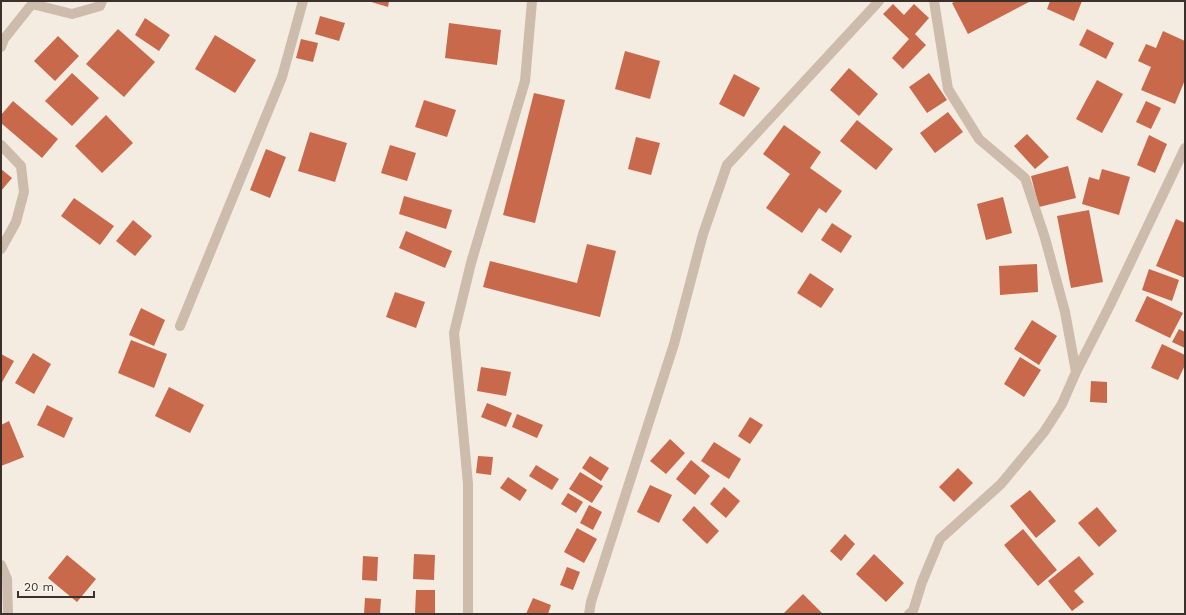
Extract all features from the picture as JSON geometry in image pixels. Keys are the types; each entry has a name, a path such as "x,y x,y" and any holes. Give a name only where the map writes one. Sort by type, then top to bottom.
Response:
{"street":[{"path":"1,47 4,39 32,4 72,14 100,6 102,1"},
{"path":"180,326 282,77 303,1"},
{"path":"468,614 468,484 454,333 471,263 524,81 532,1"},
{"path":"589,614 591,602 609,544 674,344 703,234 727,165 879,1"},
{"path":"934,1 948,89 979,139 1025,178 1045,238 1065,312 1076,372"},
{"path":"1,145 21,166 24,192 16,222 1,249"},
{"path":"912,613 922,582 940,539 1001,484 1044,432 1062,404 1076,372 1110,305 1185,148"},
{"path":"1,565 7,579 8,614"}],"building":[{"path":"368,1 389,1 388,7"},
{"path":"956,1 1029,2 968,34 952,3"},
{"path":"1050,1 1082,1 1074,21 1047,9"},
{"path":"893,4 904,15 914,4 929,18 915,34 926,45 903,69 892,58 909,39 883,14"},
{"path":"320,16 345,23 339,41 315,34"},
{"path":"145,18 170,35 159,51 135,35"},
{"path":"449,23 501,30 497,65 445,58"},
{"path":"118,29 155,62 124,97 86,64"},
{"path":"1087,29 1114,43 1106,59 1079,45"},
{"path":"1163,31 1185,41 1185,80 1175,104 1141,90 1151,67 1138,61 1146,44 1156,48"},
{"path":"215,35 256,60 235,93 195,69"},
{"path":"58,36 79,56 55,81 34,61"},
{"path":"301,39 318,43 313,62 296,58"},
{"path":"625,51 660,61 650,99 615,89"},
{"path":"849,68 878,94 859,116 830,90"},
{"path":"72,73 99,98 72,126 45,101"},
{"path":"929,73 947,100 927,113 909,87"},
{"path":"734,74 760,88 744,117 719,104"},
{"path":"1097,80 1123,94 1102,133 1076,119"},
{"path":"534,93 565,100 535,223 503,215"},
{"path":"424,100 456,110 447,137 415,127"},
{"path":"13,101 58,139 42,158 1,123 1,115"},
{"path":"1146,101 1161,108 1151,129 1136,122"},
{"path":"948,112 963,132 935,153 920,133"},
{"path":"106,115 133,143 102,173 75,146"},
{"path":"857,120 893,149 876,170 840,141"},
{"path":"784,125 821,152 810,168 842,191 826,213 819,208 802,233 766,208 790,174 763,154"},
{"path":"310,132 347,143 335,182 298,171"},
{"path":"1027,134 1049,157 1035,169 1014,146"},
{"path":"1149,135 1167,144 1155,173 1137,165"},
{"path":"636,137 660,143 651,175 628,169"},
{"path":"390,145 416,153 407,181 381,173"},
{"path":"266,149 286,157 270,198 250,190"},
{"path":"1068,166 1076,198 1039,207 1031,176"},
{"path":"1,169 12,178 1,191"},
{"path":"1102,169 1130,177 1119,215 1082,204 1089,177 1099,180"},
{"path":"404,196 452,210 446,229 399,214"},
{"path":"1003,197 1012,233 986,240 977,204"},
{"path":"74,198 114,226 100,245 61,216"},
{"path":"1089,210 1103,282 1071,288 1057,216"},
{"path":"1176,219 1185,223 1185,278 1156,266"},
{"path":"133,220 152,236 135,256 116,241"},
{"path":"832,223 852,236 841,253 821,240"},
{"path":"406,231 452,251 445,268 399,248"},
{"path":"587,244 616,251 600,317 483,287 490,261 577,283"},
{"path":"1037,264 1038,292 1000,295 999,266"},
{"path":"1149,269 1179,280 1172,301 1142,290"},
{"path":"810,273 834,289 821,308 797,293"},
{"path":"395,292 425,302 416,328 386,317"},
{"path":"1147,296 1183,313 1170,338 1135,321"},
{"path":"141,308 165,320 154,346 129,335"},
{"path":"1032,320 1057,336 1039,365 1014,349"},
{"path":"1179,329 1185,332 1185,348 1172,342"},
{"path":"131,340 167,354 154,388 118,373"},
{"path":"1162,344 1185,355 1185,365 1178,380 1151,368"},
{"path":"33,353 51,364 34,394 15,383"},
{"path":"1,354 14,361 1,384"},
{"path":"1020,357 1041,370 1024,397 1004,384"},
{"path":"481,367 511,372 506,396 477,391"},
{"path":"1091,381 1107,382 1107,403 1090,402"},
{"path":"169,387 204,405 190,433 155,416"},
{"path":"487,403 512,413 506,427 481,417"},
{"path":"47,405 73,418 64,438 37,425"},
{"path":"517,414 543,425 537,438 512,427"},
{"path":"750,417 763,425 750,444 738,436"},
{"path":"9,421 24,457 1,466 1,425"},
{"path":"670,439 685,453 666,474 650,461"},
{"path":"714,442 741,459 729,479 701,461"},
{"path":"478,456 493,457 491,475 476,473"},
{"path":"590,456 609,468 601,481 582,468"},
{"path":"691,460 710,476 695,495 676,479"},
{"path":"536,465 559,479 552,490 529,476"},
{"path":"958,468 973,483 954,502 939,487"},
{"path":"580,472 603,486 592,503 569,489"},
{"path":"508,477 527,490 520,501 500,488"},
{"path":"650,485 672,495 659,523 637,512"},
{"path":"724,487 740,501 726,518 710,504"},
{"path":"1030,490 1056,521 1036,538 1010,506"},
{"path":"568,493 583,502 576,513 561,504"},
{"path":"589,505 602,512 593,530 580,523"},
{"path":"694,506 719,531 707,544 682,520"},
{"path":"1097,507 1117,531 1099,547 1078,523"},
{"path":"577,528 597,539 584,563 564,552"},
{"path":"1023,529 1057,570 1038,586 1004,545"},
{"path":"845,534 855,544 841,561 830,551"},
{"path":"414,554 435,555 434,580 413,579"},
{"path":"874,554 904,583 886,602 856,574"},
{"path":"67,555 96,579 77,602 48,578"},
{"path":"363,556 378,557 377,581 362,580"},
{"path":"1079,556 1094,574 1074,591 1084,602 1072,611 1048,581"},
{"path":"567,567 580,572 573,590 560,585"},
{"path":"416,590 435,590 435,614 415,614"},
{"path":"803,594 823,614 783,614"},
{"path":"365,598 381,599 380,614 364,614"},
{"path":"533,598 551,605 548,614 526,614"}]}
